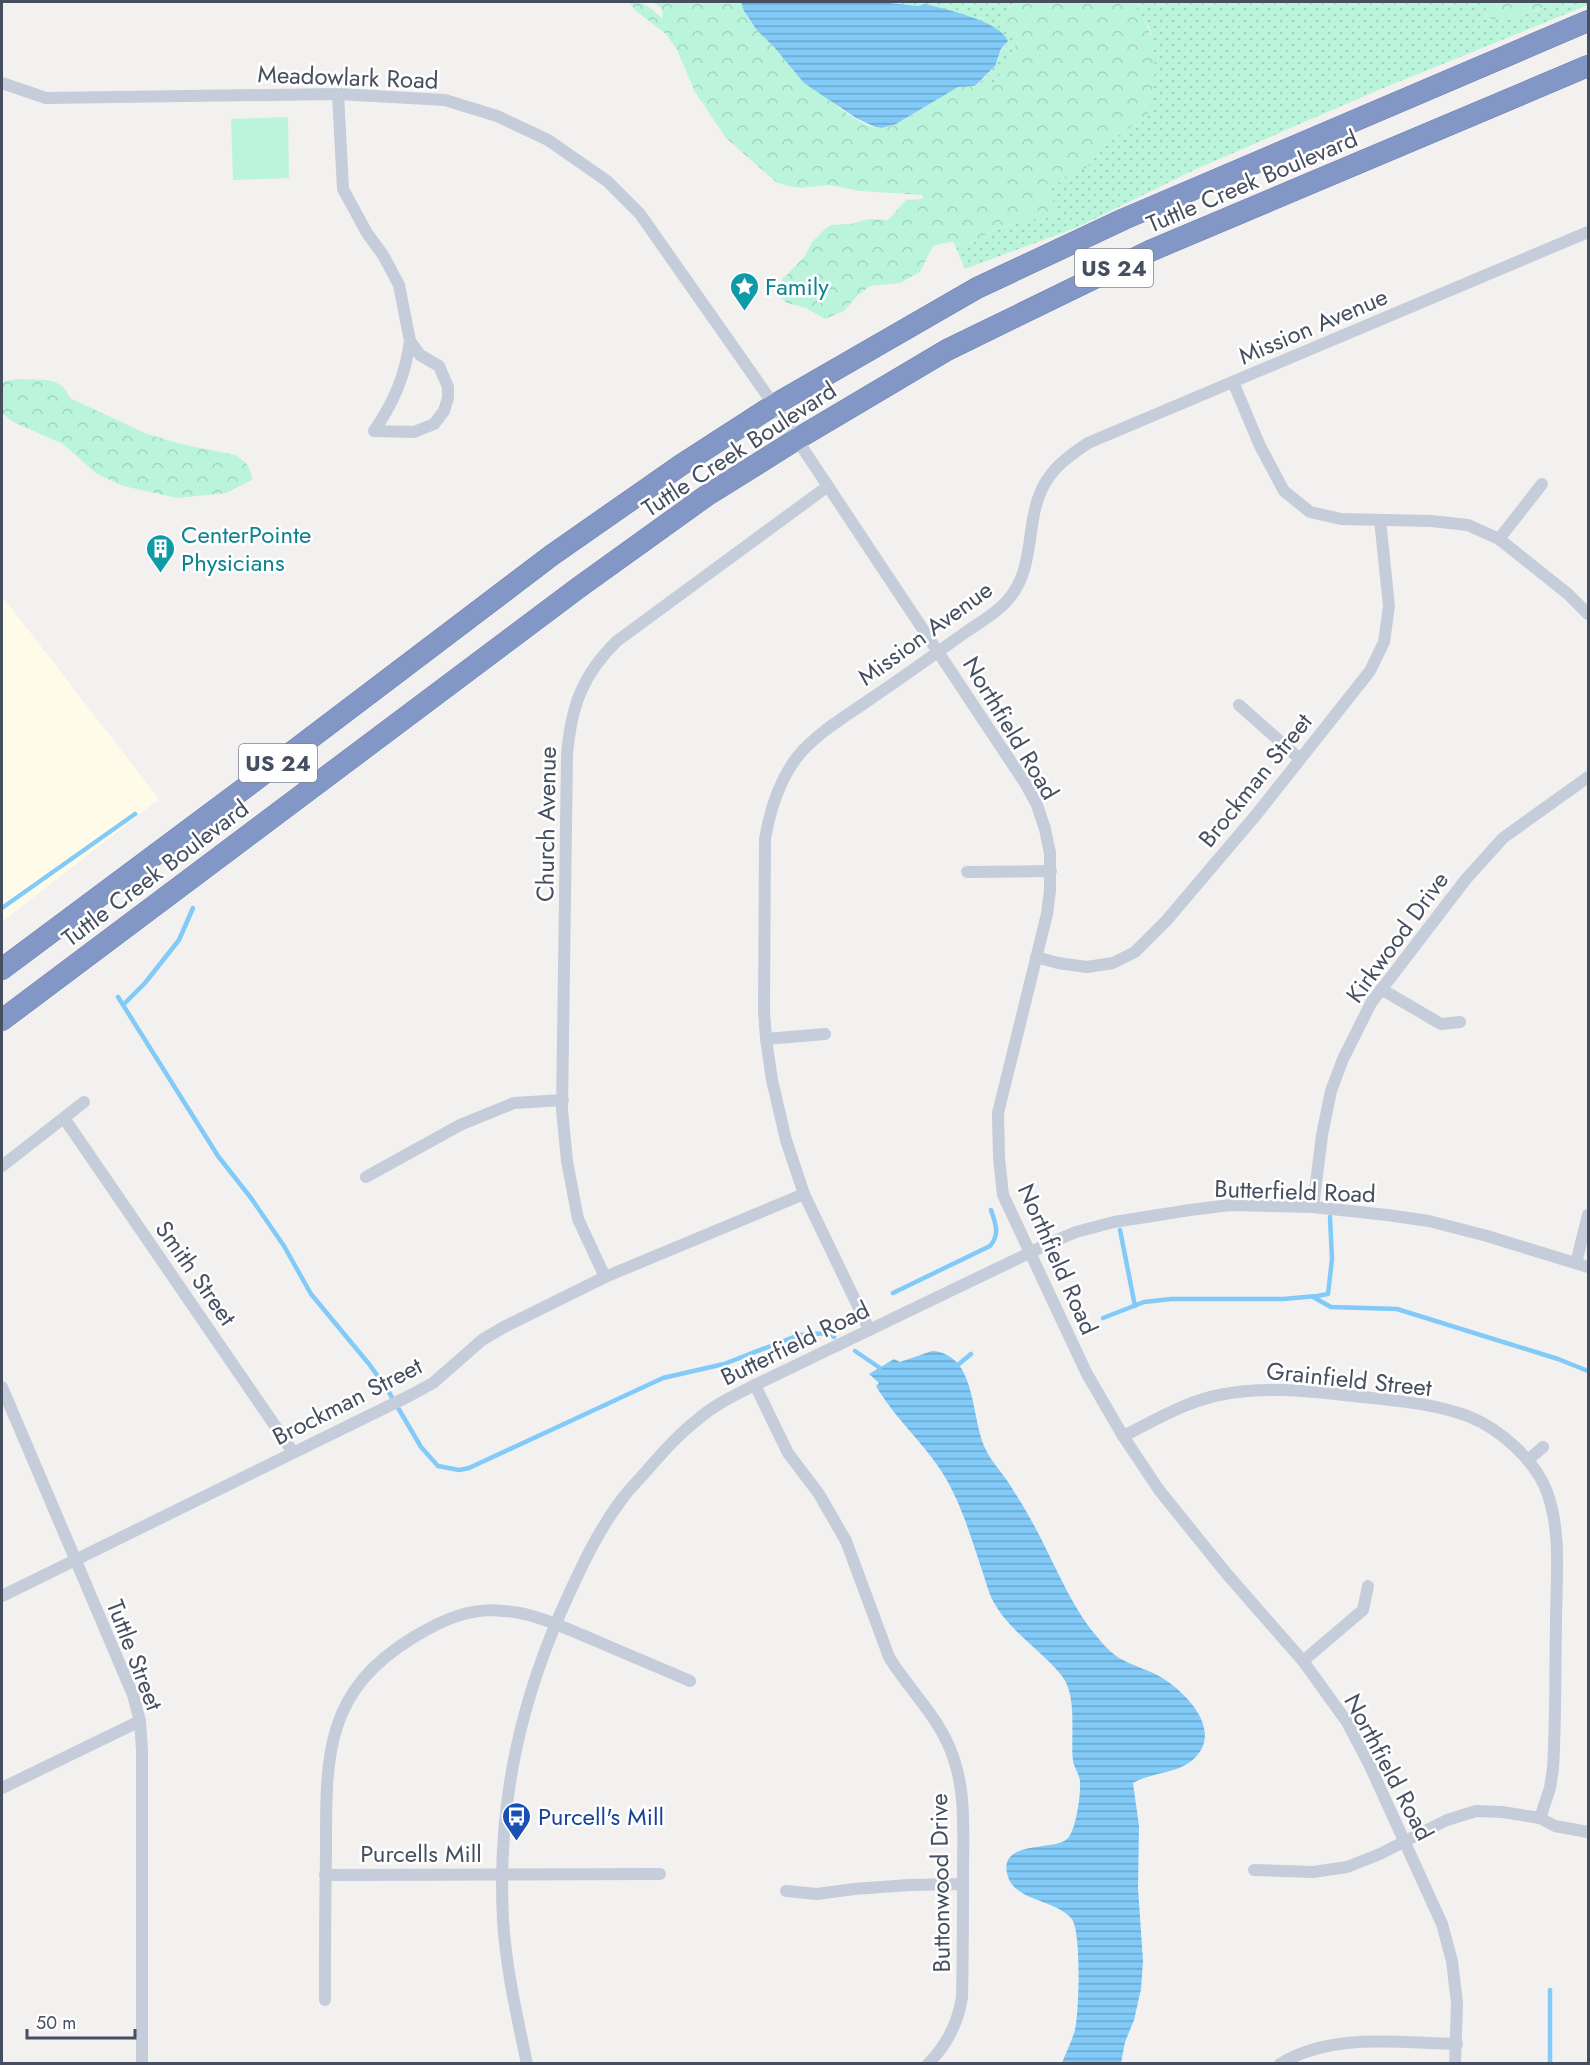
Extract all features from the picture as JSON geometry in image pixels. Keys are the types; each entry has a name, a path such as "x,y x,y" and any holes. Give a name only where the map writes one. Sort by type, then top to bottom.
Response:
{"highway":[{"name":"Tuttle Creek Boulevard","path":"2,969 552,555 681,465 774,405 977,288 1135,215 1588,21"},
{"name":"Tuttle Creek Boulevard","path":"2,1020 578,588 706,496 797,439 947,350 1150,251 1588,66"}],"street":[{"name":"Meadowlark Road","path":"2,83 46,98 338,94 445,100 497,116 548,140 607,181 639,214 797,439"},
{"path":"338,94 343,189 399,285 410,341 406,368 398,390 385,416 374,431 414,432 434,424 443,412 448,398 445,378 439,366 420,355 410,341"},
{"name":"Mission Avenue","path":"869,1329 804,1194 786,1140 772,1080 766,1039 764,1011 765,839 770,813 780,786 798,756 824,732 1007,602 1025,571 1034,515 1041,491 1052,473 1065,459 1089,443 1588,232"},
{"path":"1233,382 1260,446 1284,491 1310,512 1341,519 1431,521 1468,525 1499,539 1568,594 1588,614"},
{"name":"Northfield Road","path":"797,439 1026,783 1045,829 1051,871 1047,914 998,1113 1003,1195 1087,1374 1123,1436 1165,1496 1226,1573 1302,1661 1347,1722 1406,1840 1443,1924 1454,1975 1458,2020 1455,2064"},
{"path":"1499,539 1542,484"},
{"name":"Church Avenue","path":"605,1277 578,1219 567,1161 562,1100 567,755 570,727 586,680 599,658 617,641 828,486"},
{"name":"Brockman Street","path":"1036,957 1087,967 1113,963 1135,952 1173,913 1256,815 1370,671 1384,642 1389,606 1380,520"},
{"path":"1239,705 1300,759"},
{"name":"Kirkwood Drive","path":"1313,1207 1322,1135 1331,1091 1364,1015 1381,989 1466,879 1503,838 1588,777"},
{"path":"967,872 1051,871"},
{"path":"1381,989 1441,1024 1460,1022"},
{"path":"766,1039 825,1034"},
{"path":"366,1177 460,1125 514,1103 562,1100"},
{"path":"2,1166 84,1102"},
{"name":"Smith Street","path":"64,1118 293,1452"},
{"name":"Brockman Street","path":"2,1596 411,1395 433,1383 482,1340 496,1331 605,1277 804,1194"},
{"name":"Butterfield Road","path":"527,2064 507,1962 503,1920 502,1873 505,1816 519,1728 533,1682 555,1624 581,1567 602,1530 622,1500 677,1436 698,1418 724,1401 869,1329 1076,1232 1113,1222 1230,1205 1313,1207 1429,1221 1588,1267"},
{"path":"1576,1263 1588,1215"},
{"name":"Buttonwood Drive","path":"755,1385 788,1453 819,1494 846,1541 889,1657 897,1672 928,1710 948,1745 961,1788 963,1803 963,1997 959,2016 950,2035 928,2064"},
{"name":"Grainfield Street","path":"1123,1436 1183,1406 1217,1395 1257,1389 1295,1389 1403,1402 1452,1411 1472,1418 1494,1431 1528,1460 1547,1491 1556,1531 1553,1768 1550,1788 1540,1818"},
{"name":"Tuttle Street","path":"3,1396 133,1695 140,1721 142,1750 142,2064"},
{"path":"1528,1460 1544,1447"},
{"path":"1302,1661 1363,1610 1368,1586"},
{"name":"Purcells Mill","path":"325,2000 326,1793 329,1757 334,1733 346,1705 378,1662 432,1626 456,1615 483,1610 505,1611 555,1624 690,1681"},
{"path":"2,1788 140,1721"},
{"path":"1254,1870 1313,1872 1347,1867 1380,1854 1447,1820 1476,1811 1502,1812 1540,1818 1555,1826 1588,1832"},
{"name":"Purcells Mill","path":"326,1875 660,1874"},
{"path":"786,1891 817,1894 854,1888 963,1884"},
{"path":"1280,2064 1313,2050 1347,2043 1457,2044"}],"shaded area":[{"path":"2,596 159,799 2,922"}],"green space":[{"path":"629,2 647,6 662,18 661,8 653,2 741,2 754,26 803,81 858,121 881,128 906,119 956,88 968,86 980,89 994,83 1005,68 1019,37 1001,23 1003,14 1016,2 1131,2 1141,14 1152,40 1154,69 1151,98 1148,113 1123,133 1112,138 1086,168 1066,176 1048,192 1055,205 1053,215 1040,219 1030,218 993,230 968,244 949,242 933,246 920,272 900,283 870,286 857,296 844,311 825,319 806,308 787,303 780,297 778,291 781,281 805,256 812,242 826,228 831,225 850,224 869,219 888,220 906,200 923,199 923,195 860,191 830,185 801,188 776,182 726,138 695,92 677,50 666,34 636,11"},
{"path":"880,2 1016,2 1008,8 1009,28 1019,37 1005,68 994,83 980,89 974,86 987,76 994,66 1006,45 1005,35 979,20 925,4 918,6"},
{"path":"1131,2 1488,2 1485,17 1489,20 1537,11 1556,2 1588,2 1588,5 1376,91 1194,170 1078,227 965,269 954,243 968,244 993,230 1030,218 1040,219 1049,195 1048,192 1066,176 1086,168 1112,138 1123,133 1131,125 1153,88 1151,34 1149,27"},
{"path":"1488,2 1556,2 1510,18 1491,19 1485,17"},
{"path":"288,117 289,178 233,180 231,119"},
{"path":"17,379 55,382 66,390 70,398 147,434 185,445 236,455 247,464 252,480 226,493 177,498 123,486 97,474 63,444 13,422 2,413 2,384 5,381"}],"water":[{"path":"741,2 880,2 918,6 925,4 983,22 994,27 1008,41 1001,49 995,66 974,86 958,87 896,124 882,128 875,127 856,118 804,83 756,29"},
{"path":"932,1351 950,1357 959,1365 968,1384 981,1438 988,1453 1025,1510 1071,1598 1091,1630 1119,1658 1159,1676 1180,1692 1196,1709 1204,1729 1205,1740 1195,1758 1179,1768 1133,1783 1139,1826 1138,1888 1143,1961 1141,1989 1121,2063 1062,2063 1074,2034 1076,2021 1079,1972 1074,1925 1071,1918 1064,1912 1025,1895 1017,1889 1010,1882 1007,1873 1007,1863 1012,1855 1030,1848 1060,1843 1067,1839 1073,1829 1079,1803 1080,1782 1073,1761 1072,1706 1067,1685 1054,1666 1007,1621 999,1610 989,1593 964,1517 949,1484 933,1459 884,1399 876,1386 879,1383 869,1374 894,1359 900,1362"}],"waterway":[{"path":"2,908 135,814"},
{"path":"123,1005 145,983 179,940 193,908"},
{"path":"118,997 218,1156 284,1246 311,1294 369,1364 387,1389 421,1447 438,1466 459,1470 469,1468 663,1378 724,1364 799,1335 828,1333 834,1337"},
{"path":"893,1293 990,1246 996,1233 991,1210"},
{"path":"1103,1318 1144,1302 1171,1299 1283,1299 1328,1294 1332,1259 1330,1217"},
{"path":"1120,1230 1135,1306"},
{"path":"1313,1297 1331,1307 1397,1309 1558,1359 1588,1371"},
{"path":"855,1351 880,1368"},
{"path":"959,1364 971,1354"},
{"path":"1550,1990 1550,2064"}],"place":[{"name":"Family","path":"744,312"},
{"name":"CenterPointe Physicians","path":"160,574"},
{"name":"Purcell's Mill","path":"517,1842"}]}
